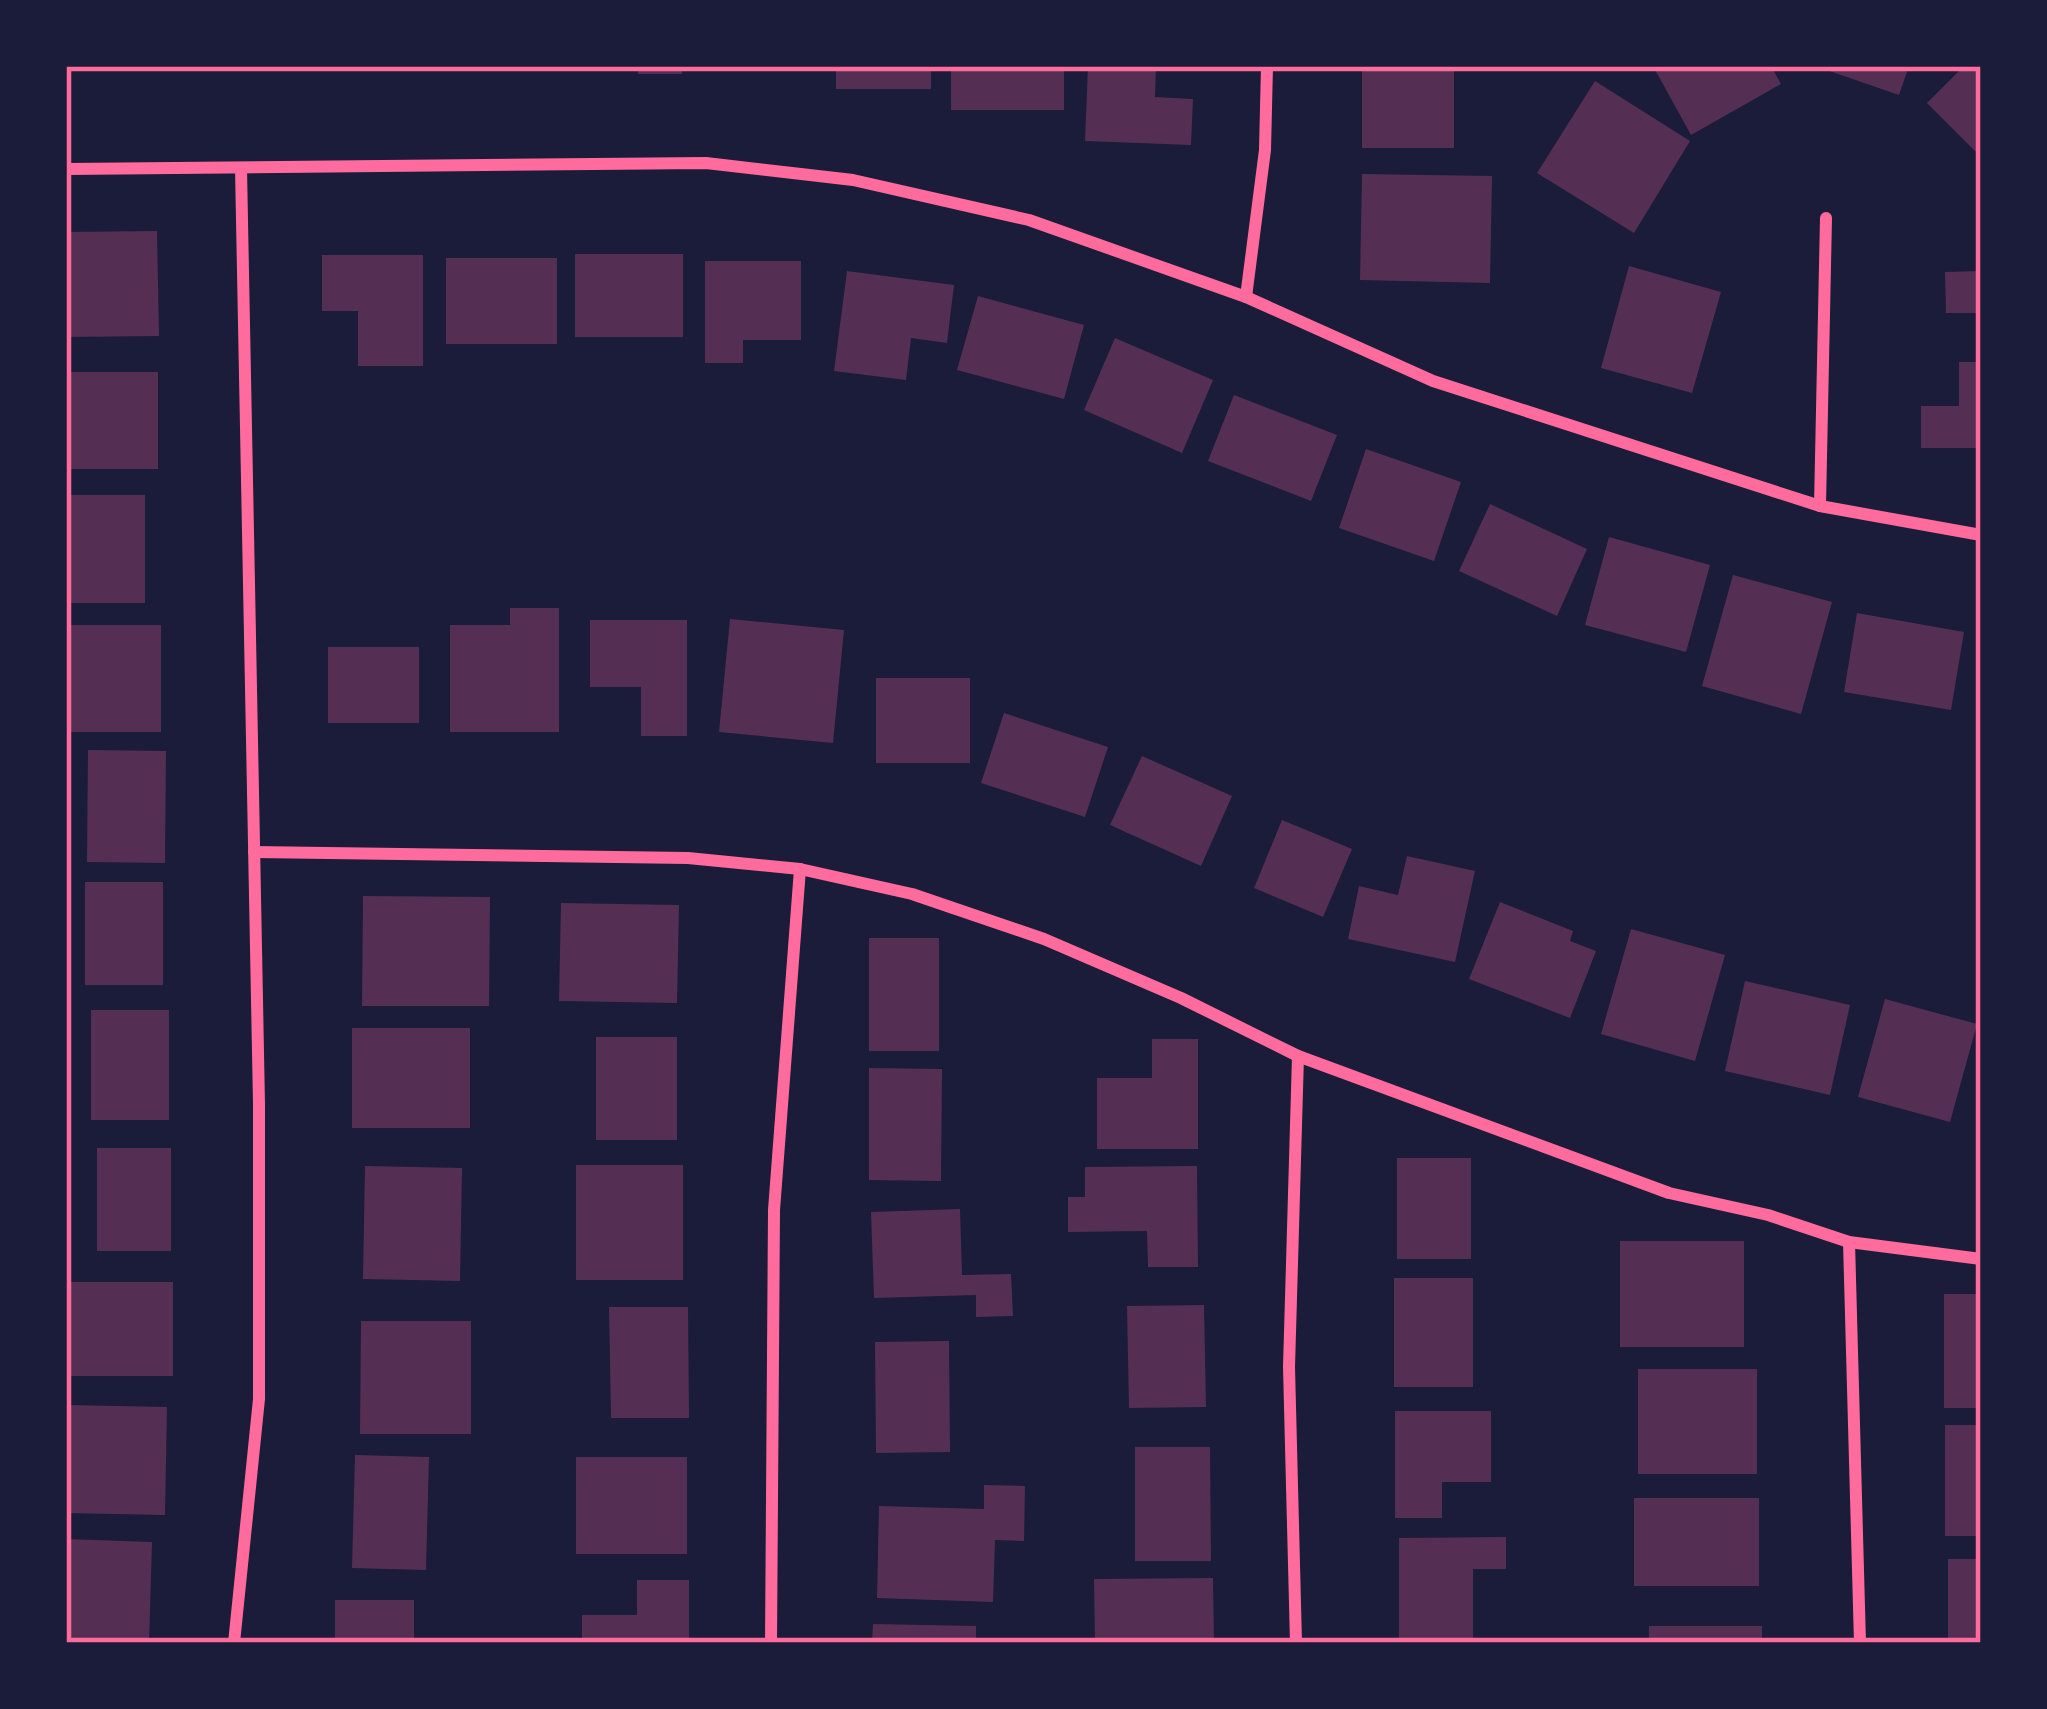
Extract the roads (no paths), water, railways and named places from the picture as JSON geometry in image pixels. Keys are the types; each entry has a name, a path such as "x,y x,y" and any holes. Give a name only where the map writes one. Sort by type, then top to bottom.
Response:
{"street":[{"path":"1246,297 1265,150 1267,66"},
{"path":"66,170 706,164 853,180 1029,220 1246,297 1433,381 1820,506 1981,535"},
{"path":"234,1643 259,1399 241,168"},
{"path":"1820,506 1826,218"},
{"path":"254,852 688,858 800,869 912,893 1044,940 1181,998 1298,1056 1670,1193 1768,1215 1849,1242 1981,1259"},
{"path":"771,1643 774,1210 800,869"},
{"path":"1296,1643 1289,1367 1298,1056"},
{"path":"1849,1242 1860,1643"}]}
